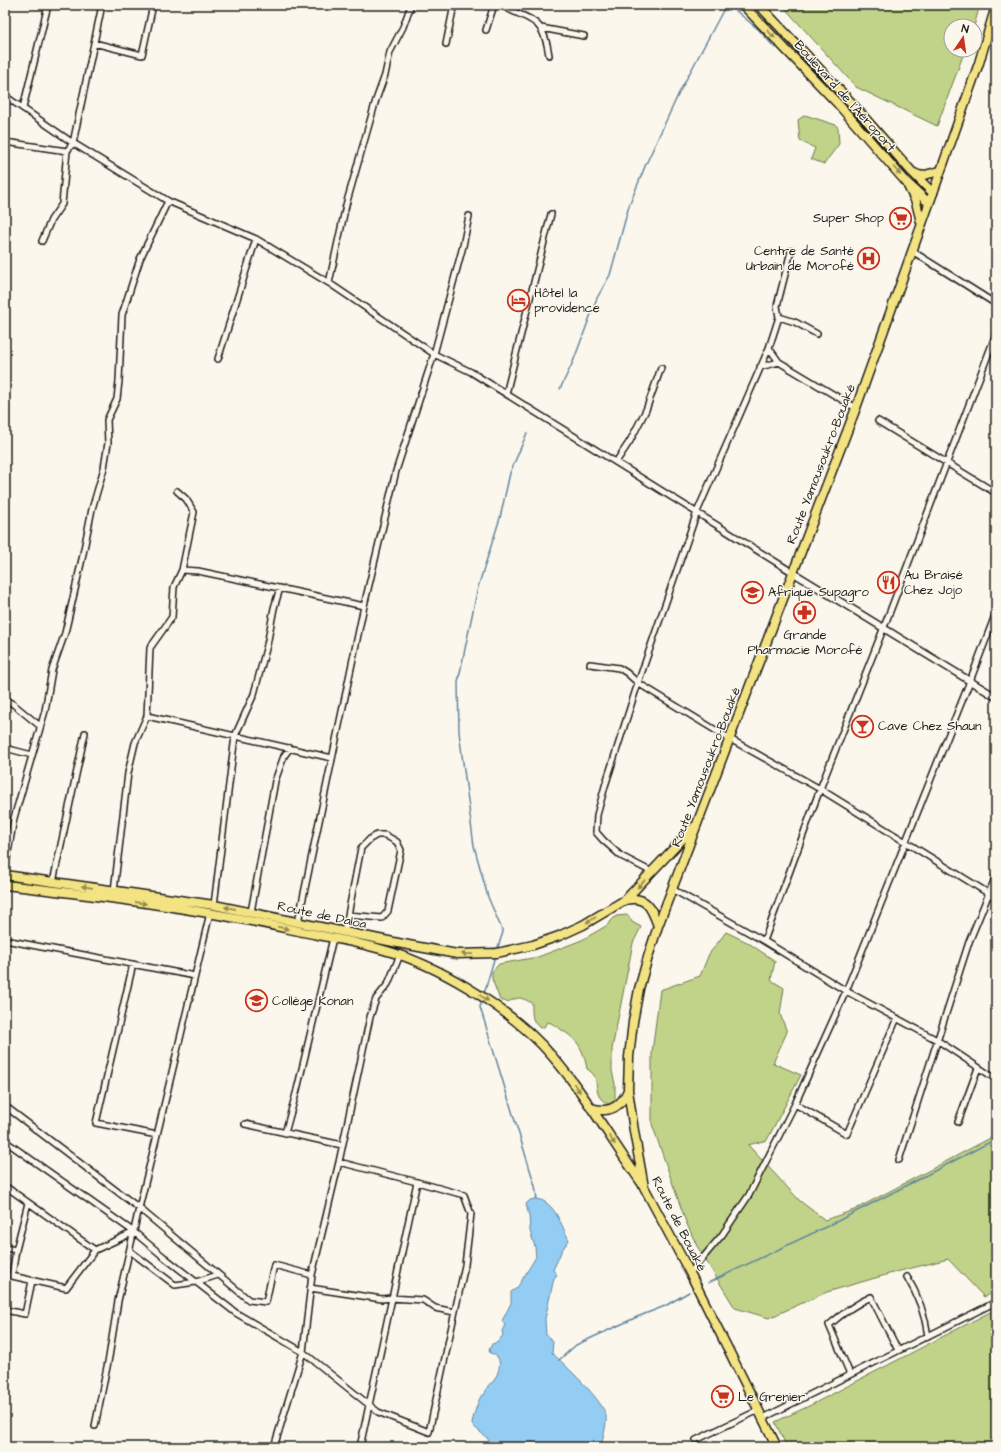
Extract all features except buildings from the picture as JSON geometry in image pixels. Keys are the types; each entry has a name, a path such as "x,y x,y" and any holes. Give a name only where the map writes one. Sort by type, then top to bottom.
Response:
{"main road":[{"name":"Boulevard de l'Aéroport","path":"744,5 838,104 906,182 929,203"},
{"name":"Boulevard de l'Aéroport","path":"760,6 848,99 932,193"},
{"name":"Route Yamousoukro-Bouaké","path":"658,926 792,572 856,408 932,193 980,63 996,6"},
{"path":"912,172 921,176 940,171"},
{"path":"906,182 916,202 921,224"},
{"name":"Route de Daloa","path":"5,875 214,905 457,954 497,953 533,945 559,936 583,925 624,900 696,824"},
{"name":"Route de Daloa","path":"5,885 68,892 228,916 376,947 400,955 446,975 492,1004 542,1045 591,1108 644,1187"},
{"path":"624,900 636,899 646,904 653,911 658,926"},
{"name":"Route de Bouaké","path":"658,926 648,957 635,1008 629,1057 628,1090 644,1187 690,1273 760,1410 777,1447"},
{"path":"400,955 403,944"},
{"path":"591,1108 604,1110 616,1106 625,1098 628,1090"}],"street":[{"path":"22,108 48,5"},
{"path":"42,242 51,220 62,204 67,151 73,143 102,5"},
{"path":"94,43 142,55 153,5"},
{"path":"328,283 346,205 376,100 385,75 390,52 403,27 411,5"},
{"path":"446,44 454,5"},
{"path":"486,30 494,5"},
{"path":"501,5 537,23 544,32 548,43 549,55"},
{"path":"541,28 584,36"},
{"path":"5,96 73,143 168,200 256,239 328,283 434,354 472,372 792,572 996,696"},
{"path":"5,142 67,151"},
{"path":"5,870 14,818 45,711 52,670 65,632 92,509 104,468 108,443 107,420 116,399 118,390 122,315 140,259 168,200"},
{"path":"506,394 551,214"},
{"path":"298,922 364,606 396,471 434,354 470,216"},
{"path":"218,359 256,239"},
{"path":"652,872 621,856 603,840 596,832 596,816 604,786 638,683 697,512 769,348 779,317 777,306 791,251"},
{"path":"912,251 996,304"},
{"path":"779,317 802,325 817,334"},
{"path":"764,941 820,789 884,627 996,334"},
{"path":"769,348 779,362 856,408"},
{"path":"760,367 779,362"},
{"path":"616,462 646,410 661,368"},
{"path":"878,421 996,492"},
{"path":"114,891 128,773 135,743 147,716 150,648 172,617 174,587 182,570 194,512 186,498 177,491"},
{"path":"182,570 198,571 364,606"},
{"path":"214,905 235,736 254,694 268,645 274,608 280,588"},
{"path":"690,1273 722,1235 748,1195 795,1104 846,991 996,613"},
{"path":"590,664 619,668 638,683 730,739 820,789 996,898"},
{"path":"5,699 40,726"},
{"path":"147,716 332,758"},
{"path":"53,882 85,733"},
{"path":"5,748 32,755"},
{"path":"251,912 275,781 284,756 290,748"},
{"path":"344,932 361,848 370,839 377,835 385,835 393,839 397,842 401,850 388,911 382,918 348,915"},
{"path":"899,1160 970,942 996,876"},
{"path":"672,889 764,941 846,991 937,1040 996,1079"},
{"path":"95,1426 109,1357 118,1300 210,913"},
{"path":"285,1133 297,1090 333,938"},
{"path":"5,940 195,976"},
{"path":"274,1447 303,1352 312,1275 339,1162 370,1017 376,999 388,984 400,955"},
{"path":"133,964 96,1123 157,1135"},
{"path":"795,1104 847,1134 897,1018"},
{"path":"958,1122 978,1068"},
{"path":"5,1106 139,1208 249,1300 266,1302 274,1265 312,1275"},
{"path":"245,1124 342,1145"},
{"path":"5,1140 134,1232 236,1313 303,1352 378,1412 429,1432 465,1265 471,1214 464,1195 339,1162"},
{"path":"360,1447 417,1182"},
{"path":"5,1186 95,1250"},
{"path":"28,1203 16,1250 12,1276 66,1288 95,1250 134,1232"},
{"path":"5,1248 16,1250"},
{"path":"130,1252 175,1285 196,1282 218,1275"},
{"path":"907,1277 921,1306 928,1336"},
{"path":"5,1310 25,1314 32,1281"},
{"path":"310,1288 382,1299 392,1298 423,1300 435,1308 454,1312"},
{"path":"850,1374 829,1325 847,1310 871,1297 898,1350"},
{"path":"763,1418 996,1302"},
{"path":"696,1440 760,1410"}],"green space":[{"path":"782,5 980,5 976,18 943,18 943,58 962,58 937,126 856,87"},
{"path":"805,115 836,125 838,128 839,144 824,164 811,159 815,148 800,141 798,120"},
{"path":"628,915 632,922 641,927 633,943 612,1049 612,1071 615,1084 615,1101 609,1105 599,1096 594,1075 587,1069 582,1052 571,1036 551,1023 547,1022 544,1027 540,1028 535,1023 532,1014 532,1003 521,998 508,1001 500,1000 492,979 492,972 499,964 538,957 582,940 606,926 616,916"},
{"path":"726,932 747,942 775,961 771,980 784,988 780,1014 787,1032 773,1063 801,1075 767,1140 748,1145 800,1201 825,1220 854,1210 996,1135 996,1291 984,1297 948,1259 827,1292 769,1318 735,1308 697,1246 686,1222 652,1124 652,1052 660,990 700,976 709,954"},
{"path":"996,1309 996,1447 787,1447 775,1422 811,1405"}],"water":[{"path":"537,1199 543,1201 553,1209 569,1240 562,1250 553,1270 557,1275 554,1278 545,1319 546,1335 553,1341 552,1353 583,1383 604,1409 606,1423 601,1447 494,1447 487,1438 472,1425 480,1398 484,1395 487,1387 493,1382 499,1370 498,1358 490,1353 489,1350 492,1344 498,1342 503,1335 502,1331 505,1325 502,1321 511,1303 511,1292 517,1288 536,1257 526,1204 530,1200"}],"waterway":[{"path":"560,389 573,362 597,298 610,275 629,206 646,164 679,93 726,5"},
{"path":"729,5 759,30 775,48"},
{"path":"497,950 503,932 488,897 474,846 459,732 458,682 478,587 500,518 510,473 527,433"},
{"path":"484,994 495,956"},
{"path":"482,1000 480,1007 535,1186 537,1199"},
{"path":"708,1283 834,1223 996,1139"},
{"path":"559,1360 576,1345 665,1306 689,1292"}],"place":[{"name":"Super Shop","path":"900,218"},
{"name":"Centre de Santé Urbain de Morofé","path":"869,258"},
{"name":"Hôtel la providence","path":"519,300"},
{"name":"Au Braisé Chez Jojo","path":"889,582"},
{"name":"Afrique Supagro","path":"753,592"},
{"name":"Grande Pharmacie Morofé","path":"805,613"},
{"name":"Cave Chez Shaun","path":"862,726"},
{"name":"Collège Konan","path":"257,1001"},
{"name":"Le Grenier","path":"722,1397"}]}
